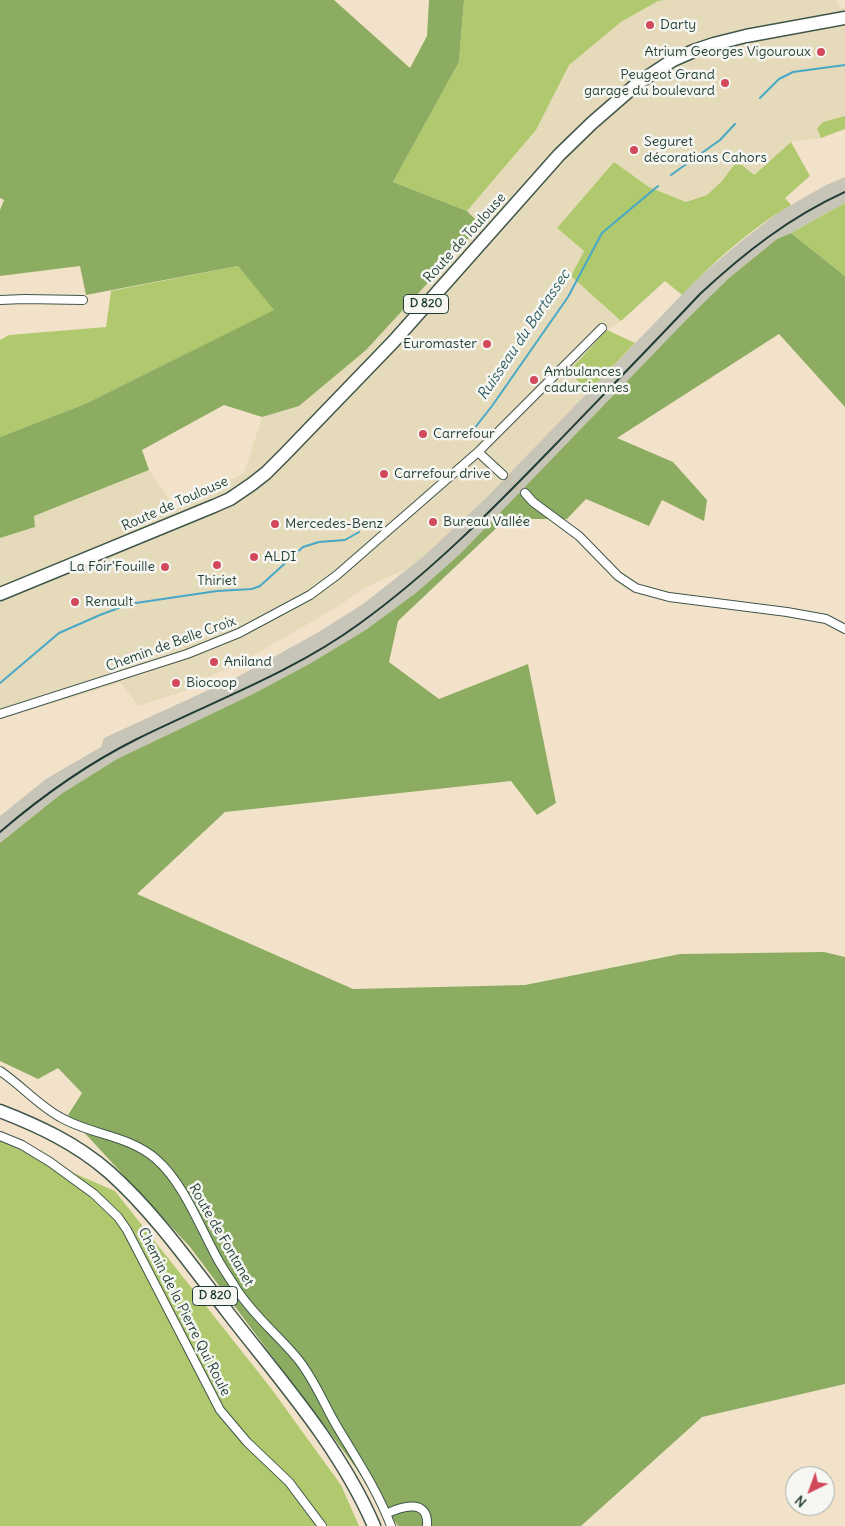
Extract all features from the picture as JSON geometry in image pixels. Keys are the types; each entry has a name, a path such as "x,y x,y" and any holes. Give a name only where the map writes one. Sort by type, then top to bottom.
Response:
{"main road":[{"name":"Route de Toulouse","path":"0,587 212,501 250,478 266,465 370,356 579,126 619,90 646,70 683,49 720,35 845,12"},
{"name":"Route de Toulouse","path":"0,594 230,499 266,472 394,341 559,156 592,123 638,83 684,55 731,39 845,18"},
{"name":"D 820","path":"2,1112 43,1129 75,1147 108,1172 141,1204 173,1242 298,1403 329,1446 355,1487 374,1526"}],"street":[{"path":"0,300 24,298 82,300"},
{"name":"Chemin de Belle Croix","path":"0,714 169,661 239,633 310,595 337,575 478,452 602,328"},
{"path":"478,452 503,475"},
{"path":"525,493 533,502 579,536 618,576 636,588 669,597 787,612 826,619 845,629"},
{"name":"Route de Fontanet","path":"0,1071 59,1117 83,1128 142,1148 157,1159 178,1184 218,1260 244,1300 297,1358 309,1375 370,1481 391,1526"},
{"name":"Chemin de la Pierre Qui Roule","path":"0,1136 22,1145 50,1162 94,1194 118,1217 127,1230 220,1410 247,1442 289,1482 322,1526"},
{"path":"386,1514 398,1508 417,1506 424,1512 427,1526"}],"shaded area":[{"path":"836,0 841,8 845,8 845,116 823,122 817,128 821,138 791,142 753,175 737,161 722,181 707,195 686,202 649,187 614,162 557,228 584,251 571,276 621,321 607,330 570,370 588,392 485,499 424,556 407,569 366,587 337,607 235,666 202,679 205,684 138,706 121,683 0,719 0,538 35,527 34,516 149,470 176,509 244,473 262,417 299,406 481,225 467,211 536,130 569,65 621,22 658,1"},
{"path":"845,177 845,203 777,239 729,278 460,554 417,592 367,629 311,663 253,694 117,759 61,794 0,843 0,816 46,779 101,747 104,738 239,676 317,633 363,604 424,556 485,499 697,279 779,212 826,185"}],"green space":[{"path":"0,0 334,0 410,68 427,36 429,0 464,0 459,62 393,182 467,211 481,225 366,350 299,406 262,417 224,405 142,450 149,470 34,516 35,527 0,538 0,437 85,404 274,310 238,266 86,295 80,266 0,276 0,210 4,200 0,198"},
{"path":"464,0 666,0 658,1 621,22 569,65 536,130 467,211 393,182 459,62"},
{"path":"845,116 845,129 821,138 817,128 823,122"},
{"path":"791,142 810,176 785,198 791,205 762,224 734,246 682,295 665,281 621,321 571,276 584,251 557,228 614,162 649,187 686,202 707,195 722,181 737,161 754,175"},
{"path":"845,203 845,276 791,233"},
{"path":"791,233 845,276 845,407 779,334 617,438 673,462 707,500 704,521 662,500 649,526 586,499 567,519 506,519 398,621 389,662 439,699 528,664 556,803 537,815 511,781 225,812 137,894 353,989 525,985 680,954 824,952 845,957 845,1384 702,1417 581,1526 398,1526 190,1247 68,1115 82,1093 58,1068 38,1079 0,1061 0,843 61,794 117,759 253,694 311,663 367,629 417,592 460,554 729,278 777,239"},
{"path":"238,266 275,310 85,404 0,437 0,340 9,335 106,327 111,291"},
{"path":"607,330 635,343 588,392 569,371"},
{"path":"0,1141 115,1191 270,1387 341,1485 359,1526 0,1526"}],"waterway":[{"name":"Ruisseau du Bartassec","path":"760,98 779,79 793,72 845,65"},
{"name":"Ruisseau du Bartassec","path":"671,175 720,140 735,124"},
{"name":"Ruisseau du Bartassec","path":"470,434 492,406 568,297 602,233 658,186"},
{"name":"Ruisseau du Bartassec","path":"0,683 59,633 100,615 129,604 217,591 252,589 260,586 303,547 319,542 345,540 359,532"}],"tunnel":[{"path":"503,475 525,493"}],"railway":[{"path":"0,832 49,793 100,759 165,725 279,672 333,641 386,604 484,516 700,294 768,237 805,213 845,192"}],"place":[{"name":"Darty","path":"650,25"},
{"name":"Atrium Georges Vigouroux","path":"821,52"},
{"name":"Peugeot Grand garage du boulevard","path":"725,83"},
{"name":"Seguret décorations Cahors","path":"634,150"},
{"name":"Euromaster","path":"487,344"},
{"name":"Ambulances cadurciennes","path":"534,380"},
{"name":"Carrefour","path":"423,434"},
{"name":"Carrefour drive","path":"384,474"},
{"name":"Bureau Vallée","path":"433,522"},
{"name":"Mercedes-Benz","path":"275,524"},
{"name":"ALDI","path":"254,557"},
{"name":"Thiriet","path":"217,565"},
{"name":"La Foir'Fouille","path":"165,567"},
{"name":"Renault","path":"75,602"},
{"name":"Aniland","path":"214,662"},
{"name":"Biocoop","path":"176,683"}]}
